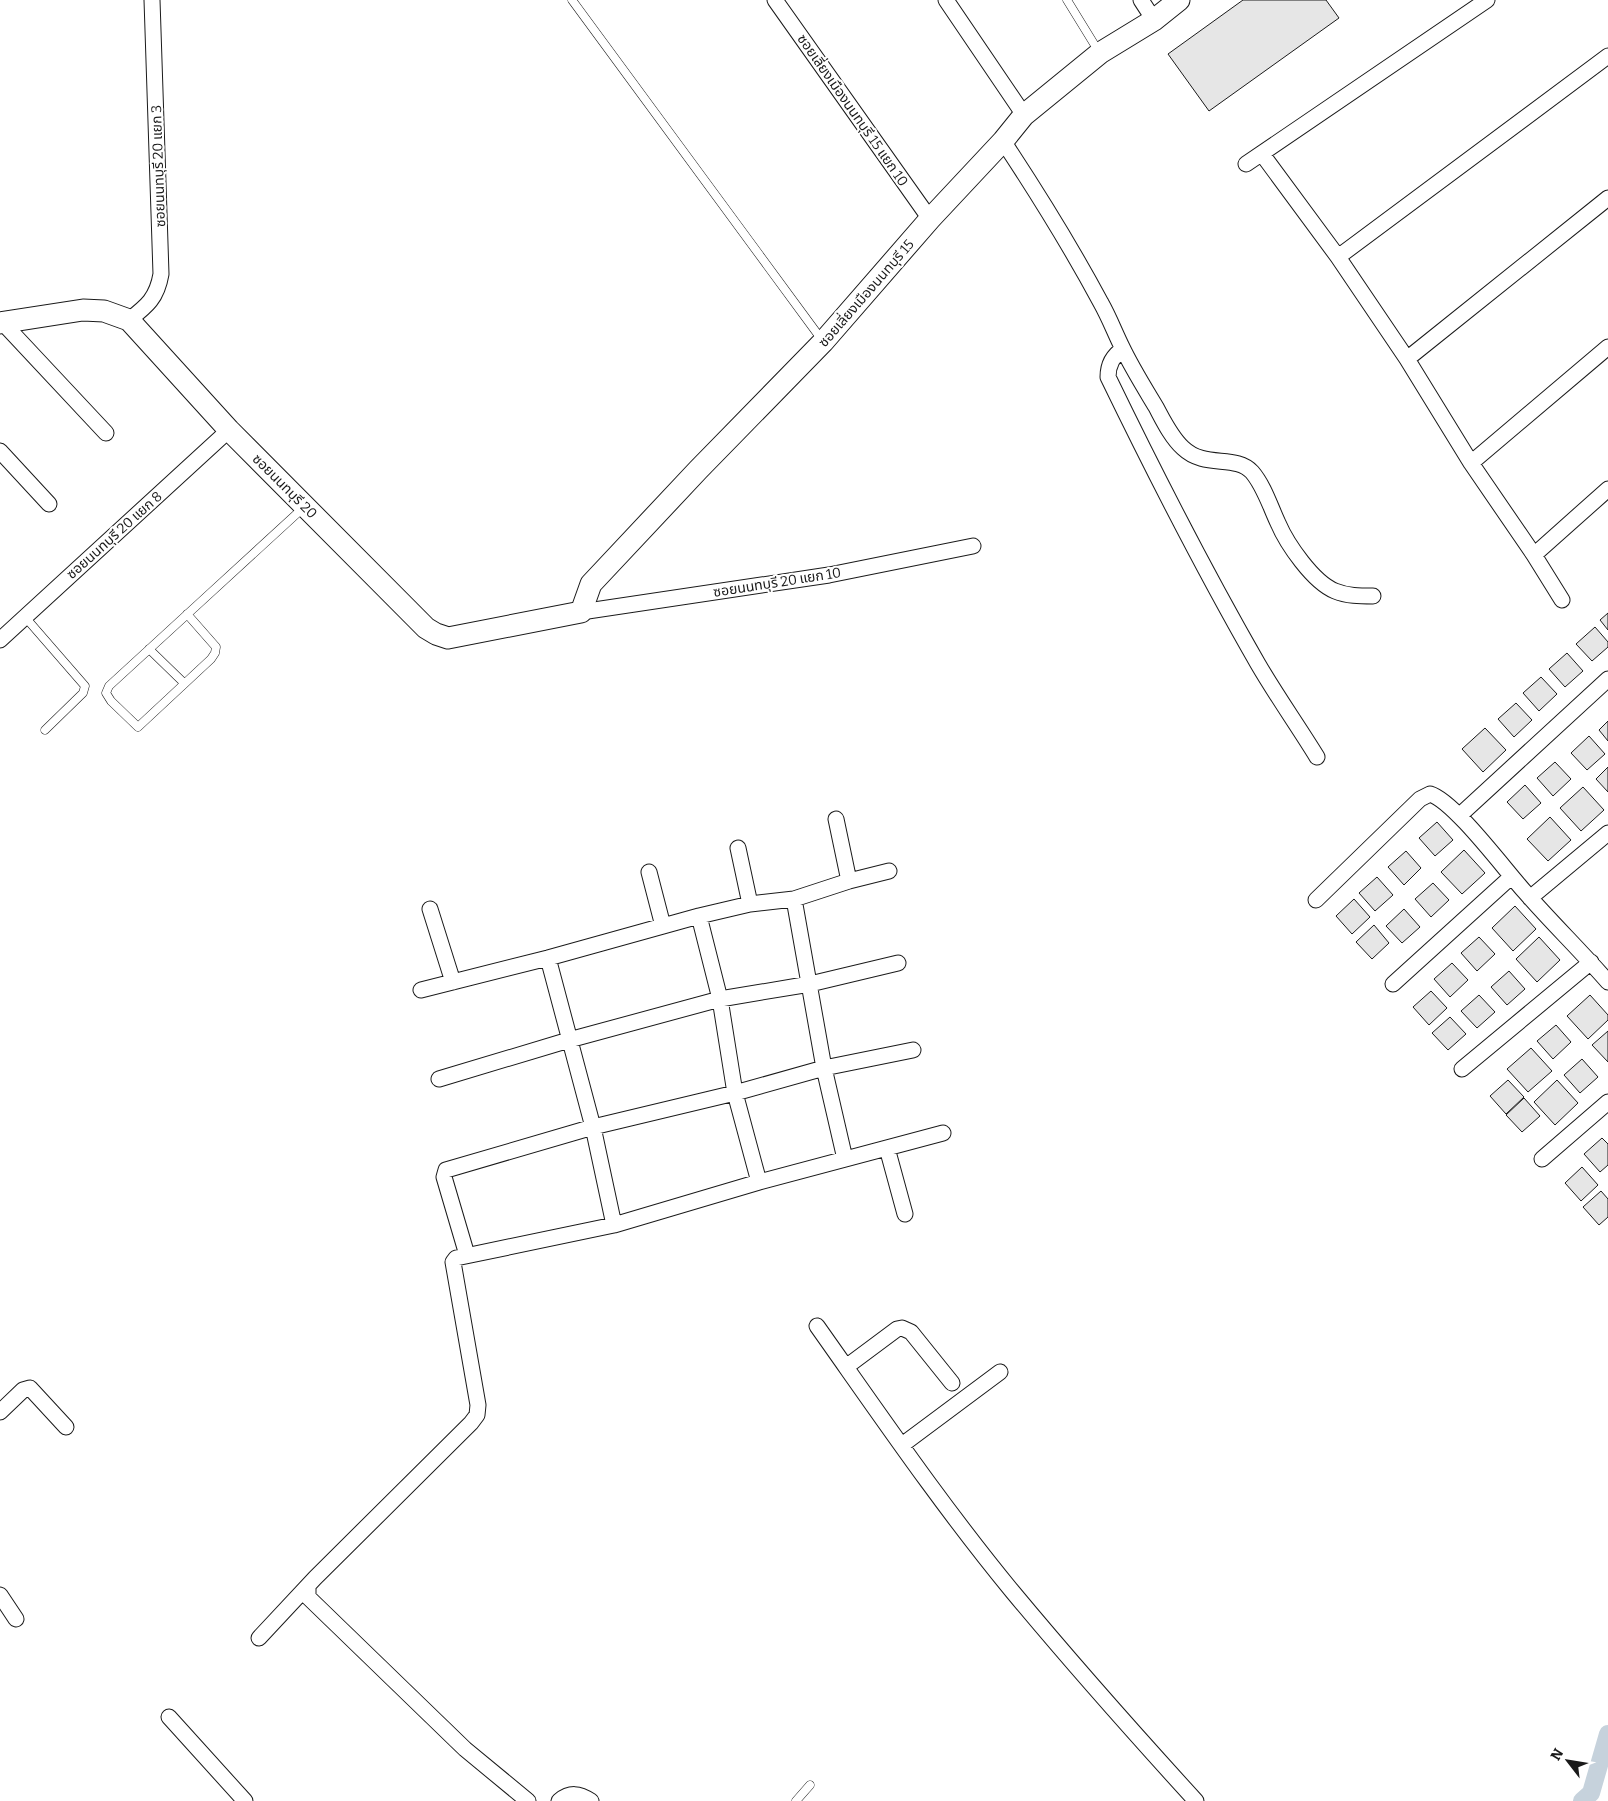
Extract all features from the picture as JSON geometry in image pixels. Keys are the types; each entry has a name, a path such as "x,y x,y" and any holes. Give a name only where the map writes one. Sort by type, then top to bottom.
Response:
{"street":[{"name":"ซอยนนทบุรี 20 แยก 3","path":"129,320 149,304 159,286 161,274 152,0"},
{"name":"ซอยเลี่ยงเมืองนนทบุรี 15 แยก 10","path":"775,0 930,219"},
{"path":"946,0 1024,115"},
{"path":"1141,0 1154,20"},
{"name":"ซอยเลี่ยงเมืองนนทบุรี 15","path":"580,612 590,584 823,342 930,219 1003,141 1024,115 1100,53 1154,20 1179,0"},
{"path":"1246,164 1487,0"},
{"path":"1338,257 1608,56"},
{"path":"1003,141 1048,210 1102,305 1123,349 1167,427 1182,447 1199,459 1243,465 1251,471 1258,481 1282,533 1304,564 1320,581 1335,591 1350,595 1373,596"},
{"path":"1262,154 1338,257 1407,359 1472,463 1562,600"},
{"path":"1407,359 1608,198"},
{"name":"ซอยนนทบุรี 20","path":"2,323 82,310 104,311 129,320 229,430 426,628 436,634 448,638 456,637 580,612"},
{"path":"2,323 106,433"},
{"path":"1472,463 1608,347"},
{"path":"1123,349 1112,358 1108,367 1108,377 1216,588 1259,666 1317,757"},
{"name":"ซอยนนทบุรี 20 แยก 8","path":"0,640 229,430"},
{"path":"0,451 49,504"},
{"path":"1534,555 1608,489"},
{"name":"ซอยนนทบุรี 20 แยก 10","path":"580,612 829,575 973,546"},
{"path":"1459,816 1608,679"},
{"path":"1316,900 1426,794 1430,794 1436,796 1459,816 1511,877 1608,982"},
{"path":"836,819 849,881"},
{"path":"1530,898 1608,833"},
{"path":"738,848 750,904"},
{"path":"421,990 548,958 698,916 750,904 794,899 849,881 889,871"},
{"path":"649,872 664,926"},
{"path":"1393,984 1511,877"},
{"path":"794,899 824,1068 845,1158"},
{"path":"430,909 453,982"},
{"path":"698,916 720,998 735,1093 758,1182"},
{"path":"548,958 593,1127 614,1225"},
{"path":"1462,1069 1591,962"},
{"path":"439,1079 720,998 810,984 898,963"},
{"path":"466,1254 444,1177 446,1170 593,1127 735,1093 824,1068 913,1050"},
{"path":"1542,1159 1608,1102"},
{"path":"259,1638 308,1588 315,1578 477,1415 478,1405 453,1262 456,1258 466,1254 614,1225 758,1182 943,1133"},
{"path":"887,1148 905,1214"},
{"path":"817,1326 939,1496 1011,1589 1081,1672 1196,1801"},
{"path":"846,1367 897,1329 902,1328 911,1332 952,1383"},
{"path":"902,1445 1000,1372"},
{"path":"0,1412 23,1390 30,1388 66,1427"},
{"path":"308,1588 308,1597 465,1749 528,1801"},
{"path":"0,1595 16,1619"},
{"path":"169,1718 245,1801"},
{"path":"559,1801 565,1796 574,1794 582,1795 591,1801"}],"lane":[{"path":"572,0 823,342"},
{"path":"1067,0 1100,53"},
{"path":"187,614 216,647 215,653 211,659 138,727 111,701 106,693 109,686 149,649 304,506"},
{"path":"24,617 85,686 83,693 45,730"},
{"path":"149,649 184,683"},
{"path":"796,1801 810,1785"}],"building":[{"path":"1243,0 1326,0 1339,18 1209,111 1168,54"},
{"path":"1608,613 1608,630 1600,620"},
{"path":"1595,627 1608,642 1608,647 1592,661 1576,644"},
{"path":"1567,653 1583,671 1565,687 1549,669"},
{"path":"1541,677 1557,694 1539,711 1523,693"},
{"path":"1516,703 1532,720 1514,737 1498,719"},
{"path":"1608,721 1608,741 1599,730"},
{"path":"1485,728 1506,750 1483,772 1462,749"},
{"path":"1589,736 1605,754 1587,770 1571,753"},
{"path":"1555,762 1571,779 1553,796 1537,778"},
{"path":"1608,767 1608,792 1596,779"},
{"path":"1525,785 1541,803 1523,819 1507,802"},
{"path":"1583,787 1604,810 1581,831 1560,808"},
{"path":"1550,817 1571,840 1548,861 1527,839"},
{"path":"1437,822 1453,840 1435,856 1419,838"},
{"path":"1464,850 1485,873 1462,894 1441,872"},
{"path":"1406,851 1421,868 1404,885 1388,867"},
{"path":"1377,877 1393,895 1375,911 1359,893"},
{"path":"1433,883 1449,900 1431,917 1415,899"},
{"path":"1354,899 1370,917 1352,934 1336,916"},
{"path":"1515,906 1536,929 1513,951 1492,928"},
{"path":"1404,909 1420,927 1402,943 1386,926"},
{"path":"1374,925 1389,943 1372,959 1356,942"},
{"path":"1479,937 1495,954 1477,971 1461,953"},
{"path":"1539,937 1560,960 1537,982 1516,959"},
{"path":"1452,963 1468,980 1450,997 1434,979"},
{"path":"1509,971 1525,989 1507,1005 1491,987"},
{"path":"1431,991 1447,1008 1429,1025 1413,1007"},
{"path":"1479,995 1495,1012 1477,1028 1461,1011"},
{"path":"1590,995 1608,1015 1608,1020 1588,1039 1567,1016"},
{"path":"1450,1017 1466,1034 1448,1050 1432,1033"},
{"path":"1556,1025 1571,1042 1553,1059 1537,1041"},
{"path":"1608,1031 1608,1062 1592,1045"},
{"path":"1531,1048 1552,1071 1528,1092 1507,1069"},
{"path":"1582,1059 1598,1077 1580,1093 1564,1075"},
{"path":"1508,1080 1524,1097 1506,1114 1490,1096"},
{"path":"1557,1080 1578,1103 1555,1125 1534,1102"},
{"path":"1524,1098 1540,1116 1522,1132 1506,1115"},
{"path":"1602,1138 1608,1144 1608,1165 1600,1172 1584,1154"},
{"path":"1582,1167 1598,1185 1581,1201 1565,1183"},
{"path":"1601,1191 1608,1199 1608,1217 1599,1225 1583,1207"}],"waterway":[{"path":"1582,1801 1591,1793 1608,1734"}]}
